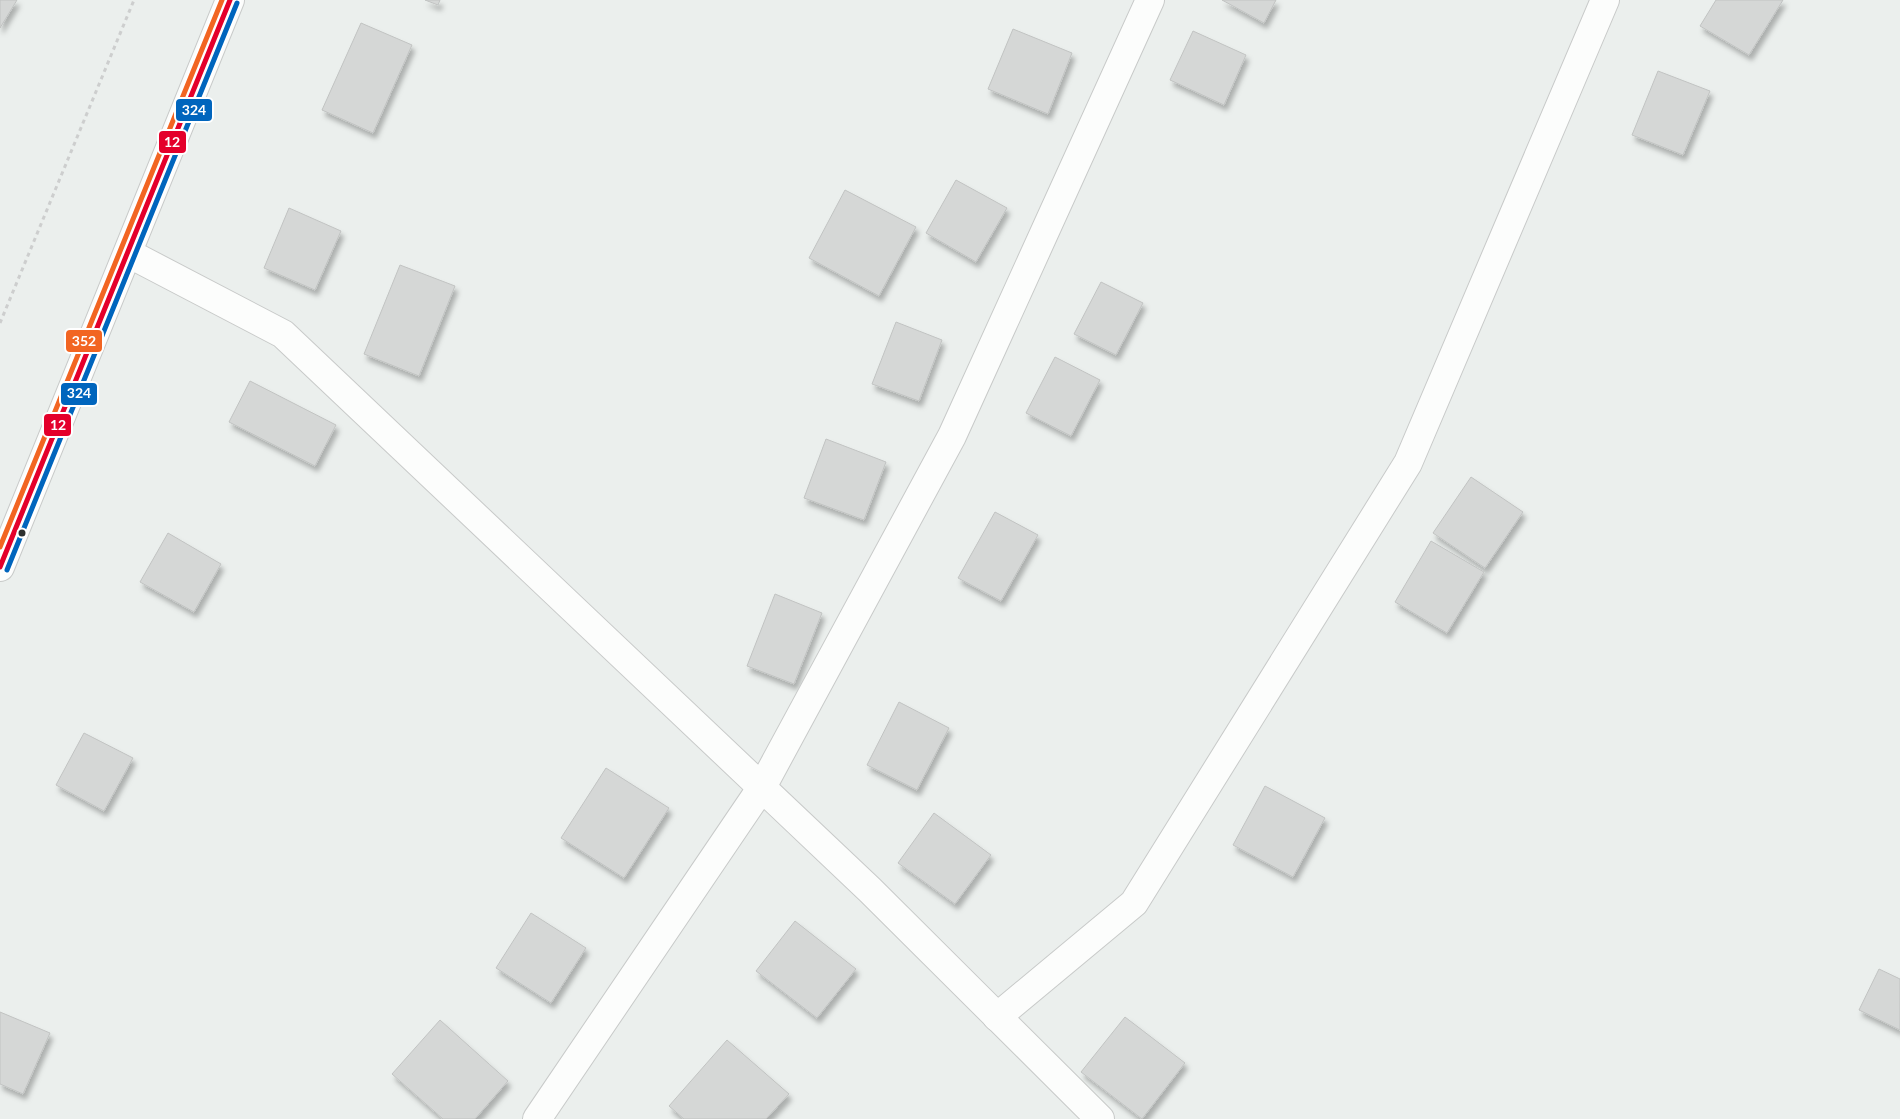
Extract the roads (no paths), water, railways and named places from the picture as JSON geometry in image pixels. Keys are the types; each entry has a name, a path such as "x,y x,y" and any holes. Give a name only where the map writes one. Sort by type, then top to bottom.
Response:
{"street":[{"path":"0,567 230,0"},
{"path":"537,1119 762,787 952,436 1150,0"},
{"path":"997,1016 1134,903 1408,463 1605,0"},
{"path":"128,253 283,334 870,890 1100,1119"}]}
